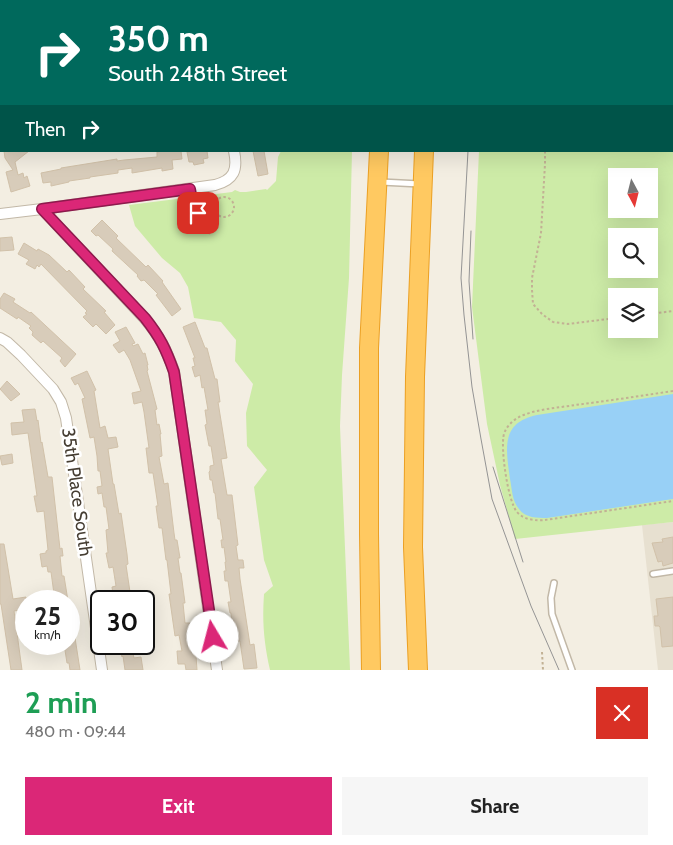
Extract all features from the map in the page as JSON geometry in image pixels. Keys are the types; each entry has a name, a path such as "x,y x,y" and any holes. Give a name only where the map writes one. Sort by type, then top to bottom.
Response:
{"highway":[{"path":"372,670 369,534 369,348 379,152"},
{"path":"418,670 414,528 415,377 424,152"}],"street":[{"path":"0,214 216,185 228,180 232,176 235,167 234,152"},
{"path":"42,209 145,318 158,334 167,352 176,381 217,670"},
{"name":"35th Place South","path":"0,338 22,355 53,389 61,402 66,418 102,670"}],"lane":[{"path":"378,182 423,184"},
{"path":"190,189 192,200 198,213 199,224"},
{"path":"653,574 673,571"},
{"path":"554,584 551,598 552,614 572,670"}],"path":[{"path":"545,152 541,233 532,278 533,304 553,322 568,324 608,319"},
{"path":"223,198 231,200 234,208 232,213 226,217 218,215 215,207 218,200 223,198"},
{"path":"199,224 210,234"},
{"path":"658,313 673,311"},
{"path":"673,391 554,408 527,414 510,424 504,433 503,439 511,500 516,512 526,518 546,520 673,501"},
{"path":"542,652 542,670"}],"shaded area":[{"path":"673,522 673,670 658,670 642,525"}],"green space":[{"path":"280,152 352,152 349,278 340,426 350,670 270,670 266,651 263,604 264,594 273,586 264,560 254,487 267,470 247,446 246,413 253,384 235,361 236,340 221,322 194,318 188,287 180,273 162,258 135,226 129,205 232,192 235,190 246,192 267,190 276,181 278,157"},
{"path":"479,152 673,152 673,522 515,539 500,485 487,424 472,307"}],"water":[{"path":"673,394 673,499 547,518 528,516 519,509 513,495 507,457 508,439 511,431 517,424 537,415"}],"building":[{"path":"4,152 28,152 15,162 18,175 23,173 24,178 27,176 30,186 11,192 6,172 13,170 5,158"},
{"path":"157,152 181,152 182,159 172,160 173,169 162,171 162,168 132,173 132,168 118,170 118,173 51,186 51,182 43,183 41,173 117,159 117,161 157,157"},
{"path":"187,152 207,152 208,158 203,159 204,163 194,165 193,162 189,162"},
{"path":"253,152 264,152 268,174 258,176"},
{"path":"102,220 118,236 116,238 146,267 148,265 163,281 181,309 172,316 156,295 158,294 144,280 141,281 138,275 112,251 113,249 91,231"},
{"path":"12,237 14,250 0,251 0,238"},
{"path":"24,243 37,251 38,249 49,255 67,272 69,270 85,287 83,289 106,311 104,312 115,325 106,334 96,324 93,327 83,317 87,314 85,313 87,311 41,264 39,267 37,265 35,269 26,264 29,260 18,254"},
{"path":"4,293 15,299 13,302 31,312 76,354 65,367 60,361 62,358 43,341 41,343 32,335 33,332 29,328 31,326 0,308 0,299"},
{"path":"195,322 205,348 207,348 215,379 217,379 220,402 218,402 227,458 221,459 227,495 232,495 238,560 243,560 244,568 239,568 240,579 250,645 254,644 257,668 244,669 236,626 232,626 228,602 231,602 228,581 225,581 224,571 226,571 226,562 224,547 222,548 221,540 223,540 220,519 218,519 215,493 209,472 210,466 214,465 205,425 207,424 205,410 208,410 200,375 195,377 192,367 195,366 193,358 195,358 183,327"},
{"path":"126,327 135,343 132,344 133,346 138,344 143,354 145,353 148,365 147,371 157,409 155,410 157,425 159,424 161,434 162,456 159,457 164,484 168,483 175,540 177,540 180,558 178,558 185,603 183,603 185,623 190,623 197,670 186,670 185,664 178,664 177,651 182,651 179,635 175,636 162,528 159,528 153,473 149,473 146,448 149,448 144,412 142,402 134,404 132,393 141,391 130,360 124,350 119,353 113,345 120,341 115,332"},
{"path":"87,371 96,390 94,391 100,428 105,426 108,438 116,437 118,447 108,449 119,514 121,513 130,590 112,590 112,587 116,586 113,567 109,568 106,553 108,553 106,530 109,529 102,493 98,494 97,487 102,486 100,471 98,471 94,437 90,438 82,399 85,398 78,383 75,385 71,378"},
{"path":"7,381 20,394 11,401 0,389"},
{"path":"35,409 38,420 48,477 52,477 60,549 62,548 63,556 60,556 62,576 64,576 66,590 53,590 51,572 48,572 47,566 42,567 40,554 46,553 48,550 44,511 37,512 34,496 37,496 28,433 12,435 11,423 24,422 22,410"},
{"path":"12,454 13,463 2,465 0,456"},
{"path":"673,537 673,563 663,566 662,561 658,562 652,543 663,542 662,539"},
{"path":"0,544 4,544 13,599 15,599 15,655 20,655 22,670 11,670 0,604"},
{"path":"673,597 673,646 662,647 660,627 655,626 654,616 658,616 656,599"},
{"path":"66,655 78,655 80,670 70,670 69,663 67,663"},
{"path":"122,655 133,655 134,658 141,657 143,670 125,670"}],"tram line":[{"path":"468,152 461,278 472,387 481,439 492,499 531,606 559,670"},
{"path":"471,231 469,281 473,339"},
{"path":"493,467 523,562"}],"route":[{"path":"198,213 192,200 190,189 42,209 145,318 158,334 167,352 174,372 213,637"}]}
